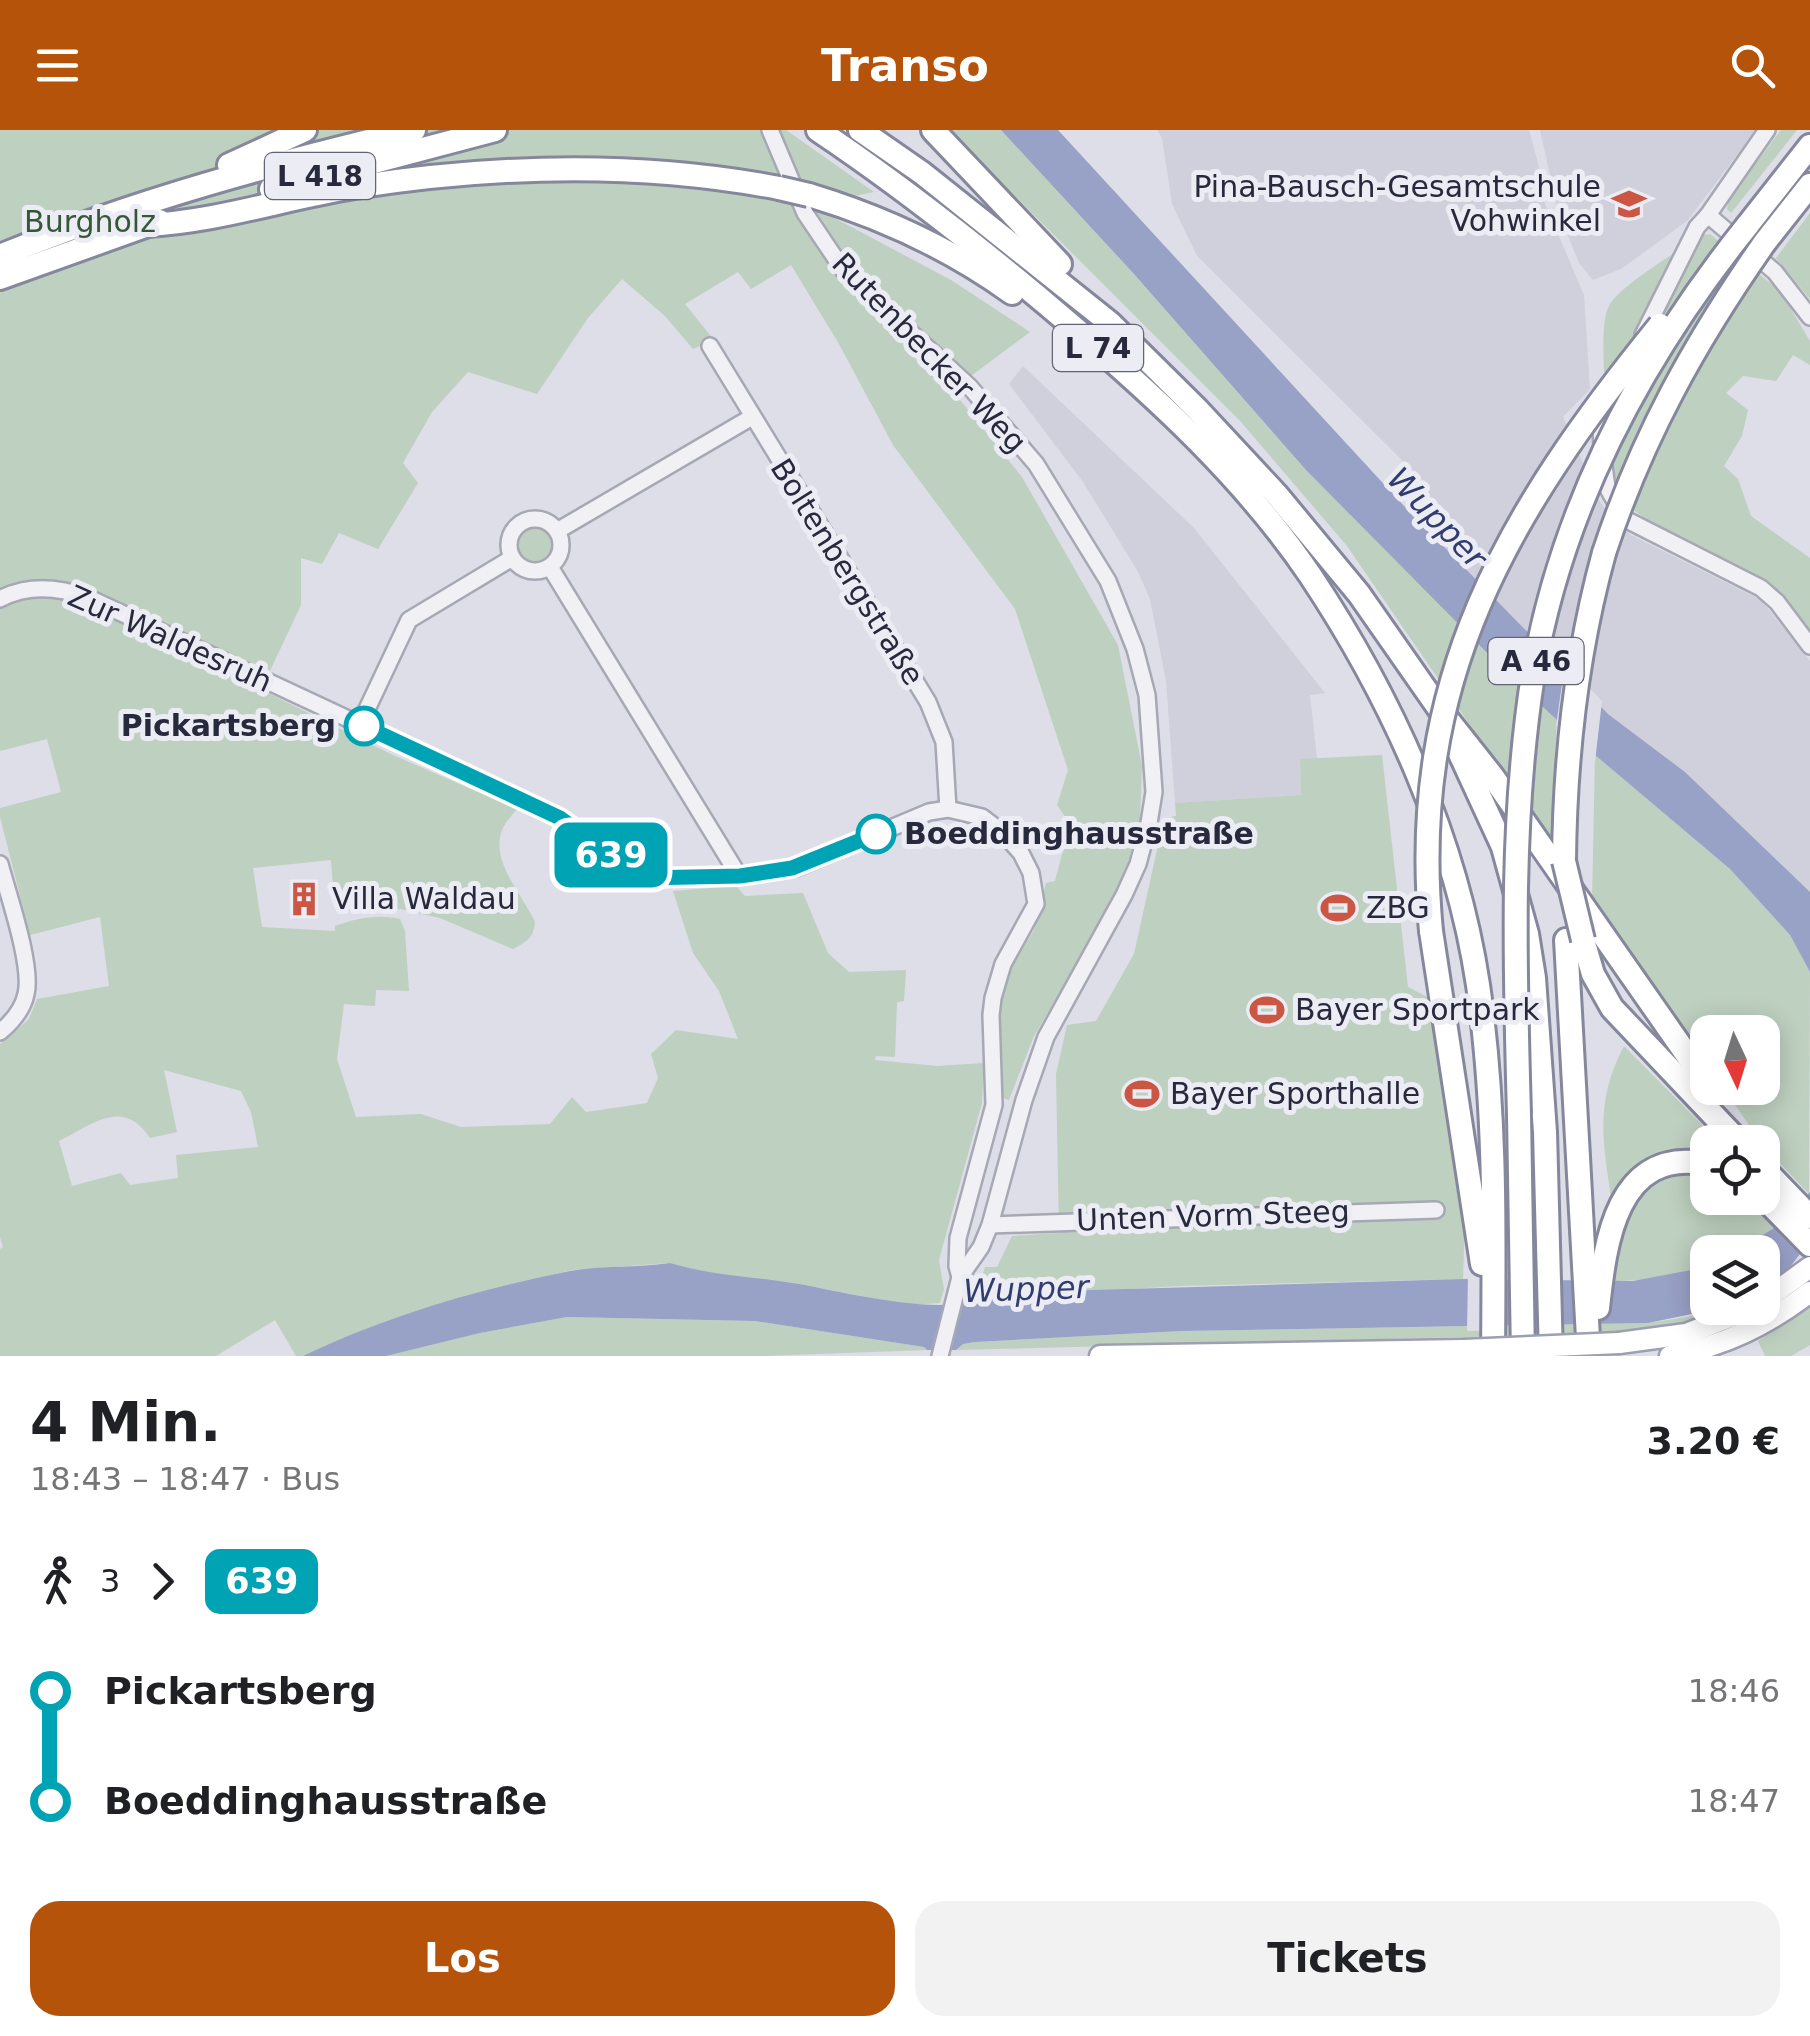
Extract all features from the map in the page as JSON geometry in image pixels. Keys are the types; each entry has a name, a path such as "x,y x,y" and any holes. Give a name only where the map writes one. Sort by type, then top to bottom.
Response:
{"highway":[{"name":"L 418","path":"116,213 146,192 235,164 305,130"},
{"name":"L 418","path":"0,256 215,182 414,130"},
{"name":"L 418","path":"0,278 146,224 495,130"},
{"name":"L 74","path":"818,130 978,247 1178,420 1260,511 1310,576 1365,666 1400,733 1432,808 1478,983 1489,1090 1488,1262"},
{"name":"L 74","path":"860,130 951,194 1110,323 1198,409 1277,495 1359,594 1440,710 1493,776 1690,1060"},
{"path":"932,130 1046,251 1097,298 1110,323"},
{"name":"A 46","path":"1522,1349 1518,819 1525,734 1544,624 1572,529 1617,423 1666,338 1726,252 1810,146"},
{"name":"L 74","path":"146,224 189,223 280,200 356,187 502,171 640,169 708,175 810,195 872,216 943,249 1036,310 1169,423 1217,472 1332,613"},
{"name":"A 46","path":"1575,940 1564,861 1570,720 1579,659 1604,553 1634,470 1671,390 1720,307 1810,185"},
{"path":"1493,1341 1488,1262 1432,932 1427,856 1432,768 1446,696 1475,610 1521,518 1584,424 1673,309 1726,252"},
{"name":"L 74","path":"1440,710 1502,848 1527,934 1541,1040 1551,1348"},
{"path":"1575,940 1612,1008 1723,1125"},
{"path":"1575,940 1594,1259 1591,1348"},
{"path":"1594,1259 1614,1216 1636,1184 1666,1166 1690,1162"},
{"path":"1780,1190 1810,1217"},
{"path":"1780,1199 1810,1244"}],"main road":[{"path":"1780,1289 1810,1267"},
{"path":"1670,1356 1750,1331 1810,1292"},
{"path":"1100,1356 1315,1354 1619,1343 1686,1334 1709,1325"}],"street":[{"name":"Rutenbecker Weg","path":"770,130 806,213 844,270 970,386 1036,464 1108,581 1135,649 1147,696 1154,792 1142,850 1124,895 1046,1037 1024,1100 990,1224 981,1247 959,1281 941,1354"},
{"path":"1768,130 1697,227 1601,419 1607,487 1625,519 1761,588 1777,602 1810,646"},
{"path":"1708,216 1775,272 1810,318"},
{"name":"Boltenbergstraße","path":"710,346 928,702 944,742 948,809"},
{"path":"557,531 752,417"},
{"path":"543,520 557,531 560,555 550,567 529,571 512,558 509,541 525,521 543,520"},
{"path":"360,724 409,620 512,558"},
{"path":"550,567 740,876"},
{"name":"Zur Waldesruh","path":"0,599 38,588 55,588 87,597 560,818 643,878 740,876 796,868 929,812 948,809"},
{"path":"948,809 982,817 1013,842 1031,873 1036,904 1003,964 990,1015 994,1106 958,1238 959,1281"},
{"path":"0,864 28,982 22,1006 0,1032"},
{"name":"Unten Vorm Steeg","path":"990,1224 1436,1210"}],"shaded area":[{"path":"1157,130 1529,130 1541,174 1543,199 1584,295 1590,389 1563,417 1599,500 1613,521 1631,535 1761,600 1810,661 1810,892 1685,772 1608,714 1404,506 1423,481 1197,256 1172,204 1162,138"},
{"name":"Pina-Bausch-Gesamtschule Vohwinkel","path":"1540,130 1756,130 1687,221 1621,269 1593,280 1579,263 1558,211"},
{"path":"1023,366 1194,528 1325,693 1310,695 1317,759 1300,760 1301,795 1175,803 1166,681 1150,599 1137,570 1083,482 1009,384"}],"green space":[{"name":"Burgholz","path":"0,130 786,130 874,192 810,205 951,280 1030,332 952,390 1022,477 1118,645 1142,766 1140,820 1120,891 1034,1036 1009,1100 1003,1098 998,1024 1006,976 1034,930 1046,883 1055,881 1070,824 1057,805 1068,770 1015,609 893,445 791,265 751,289 738,272 685,304 714,340 693,349 665,316 622,279 588,318 537,394 468,372 432,412 403,463 418,483 378,549 339,533 322,564 301,558 301,605 268,675 268,693 393,755 517,809 502,830 500,854 535,922 531,936 513,949 440,918 401,909 347,911 334,900 331,860 253,868 262,927 335,931 335,926 360,919 400,919 405,931 409,991 376,990 375,1006 344,1004 337,1059 356,1117 421,1114 461,1127 550,1124 572,1097 586,1112 647,1103 658,1078 651,1054 676,1030 738,1039 719,991 693,953 673,891 736,886 745,896 803,893 828,953 849,972 906,970 904,1001 897,1002 895,1057 876,1056 875,1060 937,1066 984,1063 982,1103 939,1260 944,1289 940,1303 908,1305 789,1282 709,1275 670,1263 572,1270 484,1291 399,1318 303,1356 296,1356 275,1320 216,1356 0,1356 0,1044 29,1019 37,999 109,986 100,917 30,935 0,808 61,792 47,739 0,751","holes":["164,1070 241,1091 251,1112 258,1147 176,1155 178,1178 130,1185 121,1173 72,1186 59,1141 84,1128 118,1116 140,1126 150,1138 177,1132"]},
{"path":"949,130 1001,130 1306,470 1557,720 1551,843 1347,546 1241,422"},
{"path":"1781,130 1797,130 1731,213 1727,209 1729,199"},
{"path":"1810,213 1810,299 1776,258"},
{"path":"1710,234 1780,291 1810,341 1810,365 1793,355 1776,381 1743,376 1726,393 1748,410 1742,436 1724,466 1738,479 1751,516 1810,558 1810,631 1771,584 1655,526 1619,499 1604,370 1603,343 1609,306 1651,269 1701,235"},
{"path":"535,525 549,531 555,545 549,559 535,565 521,559 515,545 521,531"},
{"name":"Bayer Sportpark","path":"1382,755 1408,987 1429,998 1465,1216 1463,1279 1182,1286 985,1297 965,1303 969,1290 978,1289 985,1267 997,1267 1012,1236 1059,1233 1056,1074 1067,1025 1096,1021 1134,954 1164,818 1176,816 1175,803 1301,795 1300,759"},
{"path":"1595,755 1730,869 1790,935 1810,972 1809,1194 1780,1163 1780,1125 1749,1125 1735,1105 1780,1105 1780,1015 1690,1015 1690,1042 1592,903"},
{"path":"1624,1046 1702,1125 1690,1125 1690,1160 1612,1203 1603,1123 1615,1067"},
{"path":"1690,1173 1690,1215 1766,1215 1777,1226 1763,1235 1690,1235 1690,1271 1645,1280 1613,1281 1615,1237 1638,1193 1666,1174"},
{"path":"1810,1308 1810,1345 1791,1356 1765,1356 1758,1341"},
{"path":"567,1317 755,1321 927,1350 763,1356 386,1356"},
{"path":"1687,1317 1690,1321 1619,1333 956,1350 975,1342 1181,1331 1648,1323"}],"water":[{"path":"1001,130 1058,130 1404,506 1608,714 1685,772 1810,892 1810,972 1790,935 1730,869 1516,682 1306,470"},
{"path":"1810,1192 1810,1241 1780,1278 1780,1235 1763,1235"},
{"path":"670,1263 894,1302 950,1305 990,1293 1463,1279 1633,1281 1690,1270 1690,1314 1648,1323 1181,1331 975,1342 956,1350 927,1350 755,1321 567,1317 386,1356 303,1356 400,1316 502,1286 582,1269"}],"pier":[{"path":"1565,663 1602,701 1595,762 1556,726"},
{"path":"1468,1274 1501,1274 1502,1330 1467,1331"}],"bus line":[{"name":"639","path":"364,726 560,818 636,875 651,880 740,876 792,868 876,834"}],"place":[{"name":"Pina-Bausch-Gesamtschule Vohwinkel","path":"1629,204"},
{"name":"Pickartsberg","path":"364,726"},
{"name":"Boeddinghausstraße","path":"876,834"},
{"name":"Villa Waldau","path":"304,899"},
{"name":"ZBG","path":"1338,908"},
{"name":"Bayer Sportpark","path":"1267,1010"},
{"name":"Bayer Sporthalle","path":"1142,1094"}],"water label":[{"name":"Wupper","path":"1437,518"},
{"name":"Wupper","path":"1026,1289"}]}
